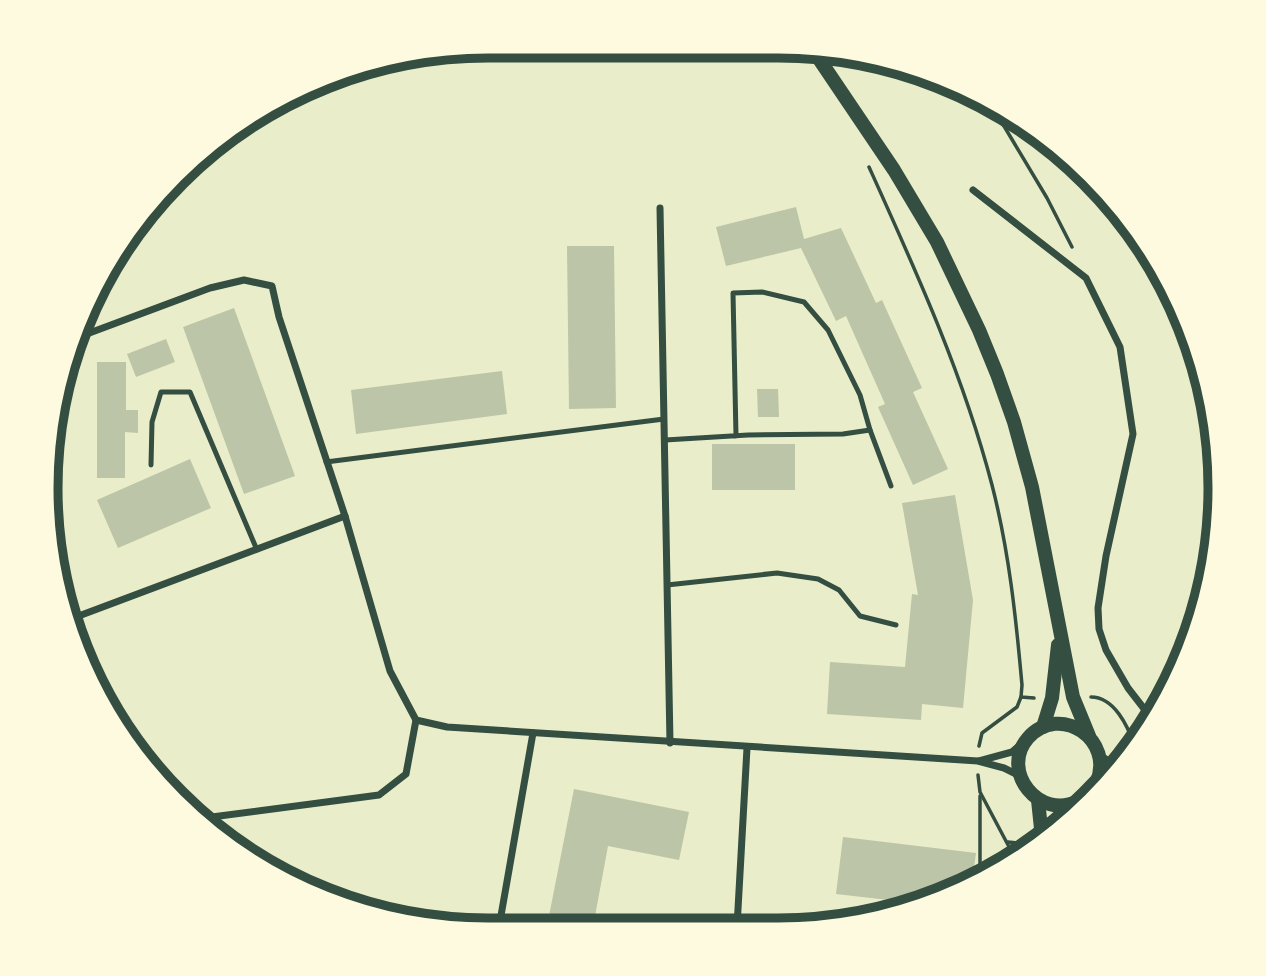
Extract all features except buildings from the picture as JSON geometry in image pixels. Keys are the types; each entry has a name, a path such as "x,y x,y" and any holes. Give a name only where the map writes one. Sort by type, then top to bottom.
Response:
{"main road":[{"path":"820,60 894,170 937,242 979,330 1014,422 1032,487 1073,697 1099,754 1100,773"},
{"path":"1043,727 1052,698 1059,633"},
{"path":"1070,803 1059,806 1046,804 1025,788 1018,763 1021,750 1028,738 1043,727 1063,724 1077,727 1089,736"},
{"path":"1038,800 1041,828"}],"street":[{"path":"973,190 1086,278 1120,347 1133,434 1106,556 1098,608 1106,650 1146,711"},
{"path":"660,208 670,743"},
{"path":"87,334 209,288 244,280 272,286 279,317 345,516 390,671 416,720 406,774 379,794 211,817"},
{"path":"78,616 345,516"},
{"path":"416,720 447,727 978,761 1004,768 1020,776"},
{"path":"501,918 533,733"},
{"path":"978,761 1012,752 1028,738"},
{"path":"738,918 747,748"},
{"path":"1099,754 1110,761"}],"lane":[{"path":"736,436 733,293 762,292 804,302 828,330 860,395 891,486"},
{"path":"151,465 152,422 161,392 190,392 257,550"},
{"path":"326,462 664,419"},
{"path":"665,440 843,434 870,430"},
{"path":"667,585 777,573 818,579 839,590 860,616 895,625"}],"path":[{"path":"1000,119 1073,248"},
{"path":"867,165 924,288 973,417 993,487 1013,587 1021,698 1052,698"},
{"path":"1073,697 1098,697 1114,707 1129,736"},
{"path":"980,792 980,868"},
{"path":"1008,842 1021,843"}]}
